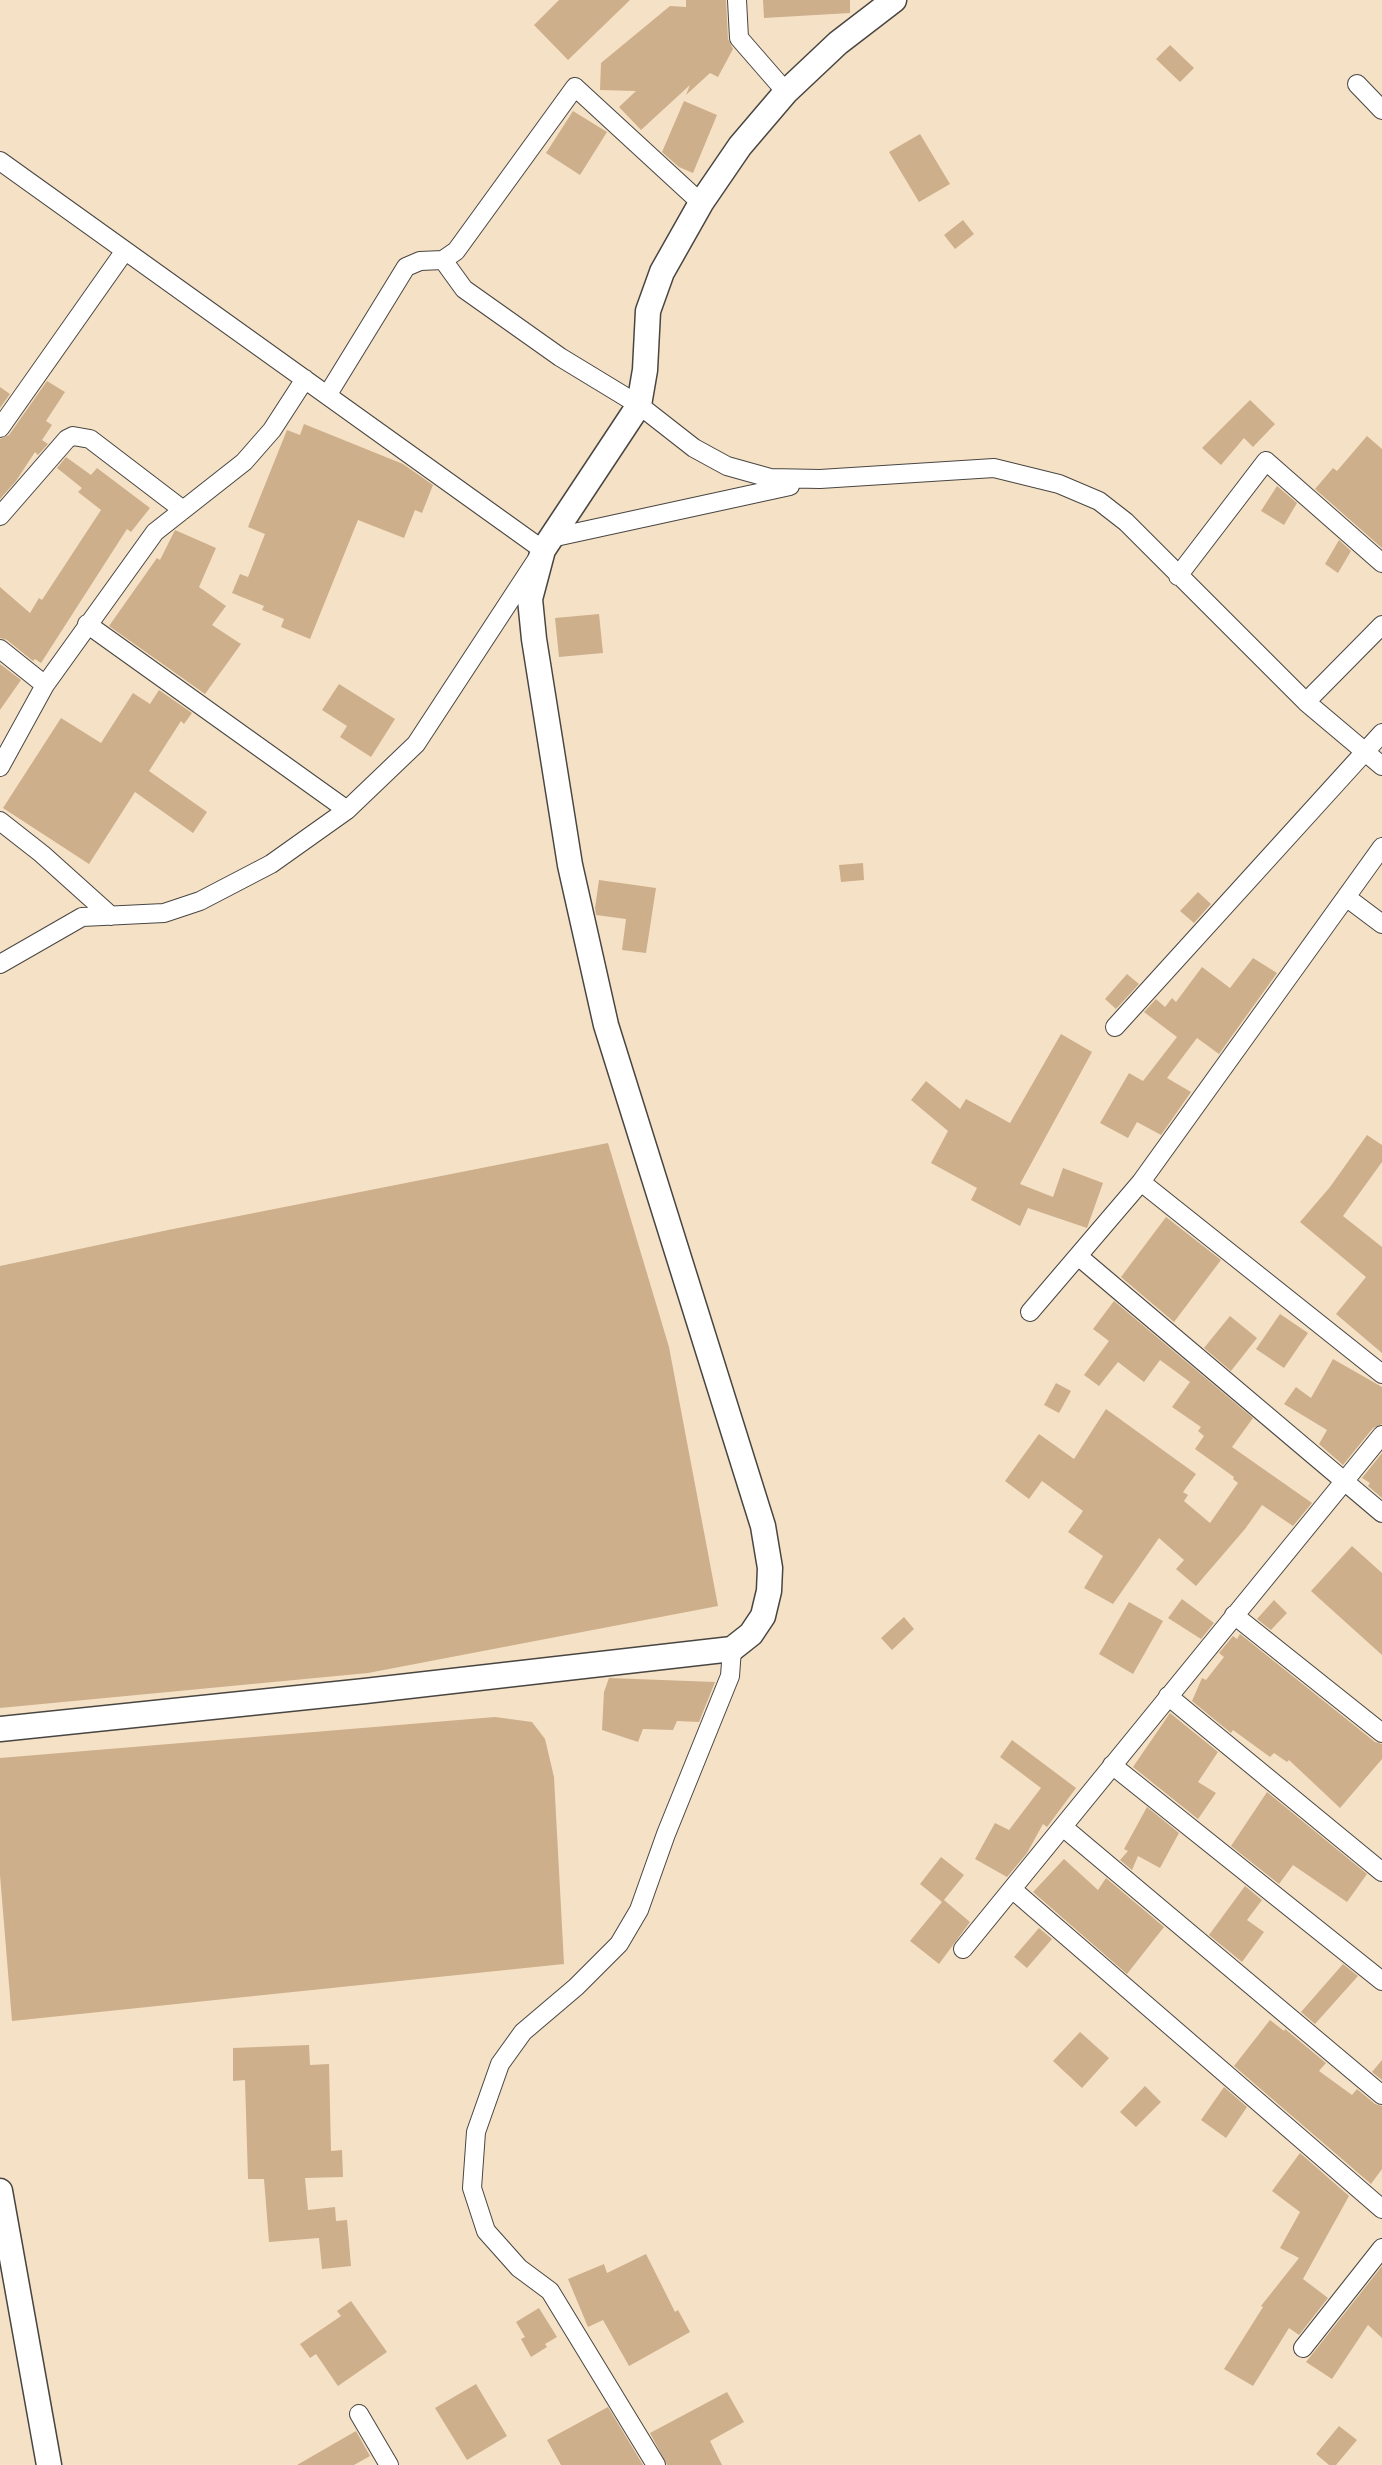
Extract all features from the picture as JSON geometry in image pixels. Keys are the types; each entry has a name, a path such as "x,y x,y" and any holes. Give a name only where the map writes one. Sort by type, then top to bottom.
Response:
{"street":[{"path":"737,0 739,38 786,92"},
{"path":"2,960 82,917 164,913 200,901 271,864 347,810 416,744 639,405 645,370 648,311 662,272 701,203 740,146 786,92 838,43 890,3"},
{"path":"1357,84 1382,110"},
{"path":"328,394 406,267 420,261 443,260 456,251 575,87 701,203"},
{"path":"0,161 124,252 328,394 455,489 547,544 820,479"},
{"path":"0,428 124,252"},
{"path":"443,260 464,289 560,357 639,405 694,448 727,466 770,478 820,479 994,468 1059,484 1099,501 1126,522 1306,702 1382,766"},
{"path":"0,767 45,685 155,532 244,462 272,430 305,379"},
{"path":"0,516 67,439 74,436 90,439 183,510"},
{"path":"1178,576 1266,461 1382,563"},
{"path":"0,1729 732,1649 751,1634 763,1616 769,1591 770,1567 763,1526 606,1025 570,864 530,599 547,544"},
{"path":"87,624 347,810"},
{"path":"1306,702 1382,625"},
{"path":"0,649 45,685"},
{"path":"1115,1027 1382,733"},
{"path":"0,821 42,854 111,916"},
{"path":"1030,1312 1141,1182 1382,847"},
{"path":"1346,897 1382,924"},
{"path":"1141,1182 1382,1374"},
{"path":"1078,1256 1382,1513"},
{"path":"963,1949 1382,1435"},
{"path":"1234,1615 1382,1733"},
{"path":"656,2465 550,2291 519,2268 486,2231 472,2188 476,2132 500,2064 523,2032 576,1987 619,1944 639,1910 666,1834 730,1676 732,1649"},
{"path":"1168,1696 1382,1872"},
{"path":"1112,1765 1382,1981"},
{"path":"1063,1827 1382,2095"},
{"path":"1012,1889 1382,2209"},
{"path":"0,2191 49,2465"},
{"path":"1303,2348 1382,2248"},
{"path":"359,2414 389,2465"}],"building":[{"path":"559,0 630,0 568,60 534,25"},
{"path":"686,0 726,0 728,39 733,49 718,77 710,73 686,95 690,85 641,130 619,107 636,91 600,90 601,63 670,6 686,7"},
{"path":"763,0 850,0 850,13 764,18"},
{"path":"1170,45 1194,68 1180,82 1156,59"},
{"path":"684,101 717,115 693,173 679,167 662,152"},
{"path":"573,111 607,132 580,175 546,153"},
{"path":"920,134 950,184 919,202 889,152"},
{"path":"963,220 974,234 955,249 944,235"},
{"path":"47,381 65,392 46,421 52,425 42,440 48,444 38,455 35,452 0,499 0,439 9,435"},
{"path":"0,387 10,394 0,408"},
{"path":"1250,400 1275,424 1253,447 1244,438 1221,465 1202,448"},
{"path":"304,424 403,464 433,485 422,513 415,510 404,538 358,520 310,639 281,627 284,619 262,610 264,606 232,593 240,574 248,577 265,534 248,527 287,430 300,435"},
{"path":"1367,436 1382,449 1382,548 1315,489 1333,468 1337,471"},
{"path":"66,457 91,475 97,468 150,508 131,532 127,529 41,663 35,659 33,661 7,640 0,638 0,587 30,613 39,598 42,600 101,510 78,492 82,488 57,468"},
{"path":"1277,486 1297,503 1284,525 1261,511"},
{"path":"175,530 216,548 199,587 226,606 212,625 241,644 205,694 109,626 157,558 160,560"},
{"path":"1339,540 1351,551 1338,573 1325,564"},
{"path":"599,614 603,653 559,657 555,618"},
{"path":"0,664 21,680 0,710"},
{"path":"339,684 395,719 371,757 340,737 347,726 322,710"},
{"path":"159,690 192,713 184,724 181,721 149,771 207,812 193,833 135,792 89,864 3,808 61,718 101,743 133,693 150,704"},
{"path":"863,863 864,880 841,882 839,865"},
{"path":"599,880 656,888 646,953 622,950 626,919 596,915"},
{"path":"1198,892 1211,904 1194,923 1180,911"},
{"path":"1253,958 1277,973 1219,1054 1197,1038 1167,1078 1191,1092 1161,1135 1137,1122 1128,1138 1100,1123 1129,1073 1143,1081 1177,1037 1144,1012 1156,999 1165,1007 1172,998 1176,1002 1202,967 1230,988"},
{"path":"1127,974 1139,984 1116,1009 1105,999"},
{"path":"1061,1034 1092,1052 1020,1184 1053,1197 1063,1168 1103,1183 1087,1228 1028,1208 1020,1226 971,1200 977,1188 931,1163 948,1131 911,1100 926,1081 960,1109 966,1099 1010,1123"},
{"path":"1367,1135 1382,1145 1382,1162 1343,1216 1382,1247 1382,1353 1336,1314 1366,1277 1300,1222 1330,1187"},
{"path":"608,1143 669,1347 718,1606 368,1673 0,1708 0,1266"},
{"path":"1166,1217 1221,1260 1174,1322 1121,1277"},
{"path":"1114,1301 1253,1418 1232,1447 1312,1503 1293,1526 1262,1505 1196,1586 1176,1569 1184,1560 1159,1538 1113,1604 1084,1588 1103,1556 1068,1532 1083,1511 1042,1481 1029,1499 1005,1481 1039,1434 1074,1459 1106,1409 1196,1474 1183,1492 1188,1495 1184,1501 1210,1523 1238,1483 1234,1477 1195,1449 1204,1436 1198,1431 1201,1427 1172,1407 1190,1382 1160,1360 1144,1382 1118,1362 1099,1386 1084,1375 1109,1341 1093,1329"},
{"path":"1280,1314 1308,1333 1284,1368 1256,1349"},
{"path":"1230,1316 1257,1338 1231,1371 1204,1348"},
{"path":"1333,1359 1382,1387 1382,1424 1373,1428 1343,1465 1319,1444 1327,1430 1284,1404 1296,1387 1311,1398"},
{"path":"1056,1383 1071,1391 1059,1413 1044,1405"},
{"path":"1382,1453 1382,1498 1368,1486 1370,1483 1362,1478"},
{"path":"1352,1546 1382,1573 1382,1655 1311,1591"},
{"path":"1182,1599 1214,1623 1201,1639 1168,1618"},
{"path":"1274,1600 1287,1613 1271,1630 1257,1619"},
{"path":"1129,1602 1163,1621 1133,1674 1099,1654"},
{"path":"904,1617 914,1629 892,1650 881,1638"},
{"path":"1240,1634 1375,1742 1382,1744 1382,1759 1340,1808 1289,1760 1287,1762 1274,1753 1270,1757 1233,1730 1231,1733 1192,1701 1202,1678 1206,1680 1224,1657 1219,1653 1233,1636 1237,1639"},
{"path":"609,1678 715,1682 699,1722 677,1721 673,1730 643,1729 638,1742 602,1730 604,1692"},
{"path":"1170,1713 1218,1752 1198,1782 1216,1793 1198,1819 1133,1767"},
{"path":"495,1717 532,1722 545,1739 554,1777 564,1964 12,2021 0,1875 0,1758"},
{"path":"1012,1740 1076,1788 1047,1827 1043,1824 1027,1853 1007,1877 975,1859 995,1823 1009,1830 1041,1788 1000,1757"},
{"path":"1267,1792 1367,1874 1347,1902 1293,1865 1279,1884 1231,1846"},
{"path":"1147,1807 1179,1833 1160,1868 1138,1856 1132,1870 1120,1860 1128,1851 1124,1849"},
{"path":"941,1857 964,1875 944,1900 970,1922 939,1964 910,1941 942,1902 920,1884"},
{"path":"1064,1859 1098,1890 1106,1878 1164,1927 1127,1974 1033,1892"},
{"path":"1245,1886 1262,1900 1247,1920 1264,1932 1242,1962 1209,1935"},
{"path":"1039,1928 1052,1939 1027,1968 1014,1957"},
{"path":"1343,1964 1358,1976 1315,2024 1301,2012"},
{"path":"1270,2020 1326,2063 1319,2071 1352,2095 1357,2089 1375,2104 1382,2106 1382,2169 1371,2184 1234,2066"},
{"path":"1080,2032 1109,2058 1082,2088 1053,2061"},
{"path":"309,2045 310,2065 329,2064 331,2151 342,2150 343,2177 305,2178 308,2210 335,2207 336,2221 347,2220 351,2266 322,2269 319,2238 269,2242 264,2179 248,2179 245,2080 233,2081 233,2048"},
{"path":"1382,2060 1382,2080 1372,2072"},
{"path":"1145,2086 1161,2102 1136,2127 1120,2112"},
{"path":"1224,2087 1247,2107 1226,2138 1201,2120"},
{"path":"1300,2153 1349,2196 1303,2279 1328,2298 1299,2335 1289,2328 1253,2386 1224,2369 1263,2307 1261,2306 1299,2258 1280,2248 1300,2212 1272,2191"},
{"path":"646,2254 675,2312 678,2310 690,2332 629,2366 603,2320 588,2327 568,2279 604,2264 607,2273"},
{"path":"1382,2266 1382,2338 1368,2325 1332,2379 1306,2362"},
{"path":"351,2301 387,2352 338,2386 316,2354 310,2358 300,2344 341,2316 337,2311"},
{"path":"539,2308 557,2337 531,2357 521,2339 525,2337 516,2322"},
{"path":"476,2384 507,2436 467,2460 435,2408"},
{"path":"727,2392 744,2422 710,2441 722,2465 667,2465 650,2433"},
{"path":"608,2407 643,2465 561,2465 547,2440"},
{"path":"1339,2426 1357,2440 1336,2465 1329,2465 1316,2454"},
{"path":"356,2431 370,2456 354,2465 297,2465"}]}
